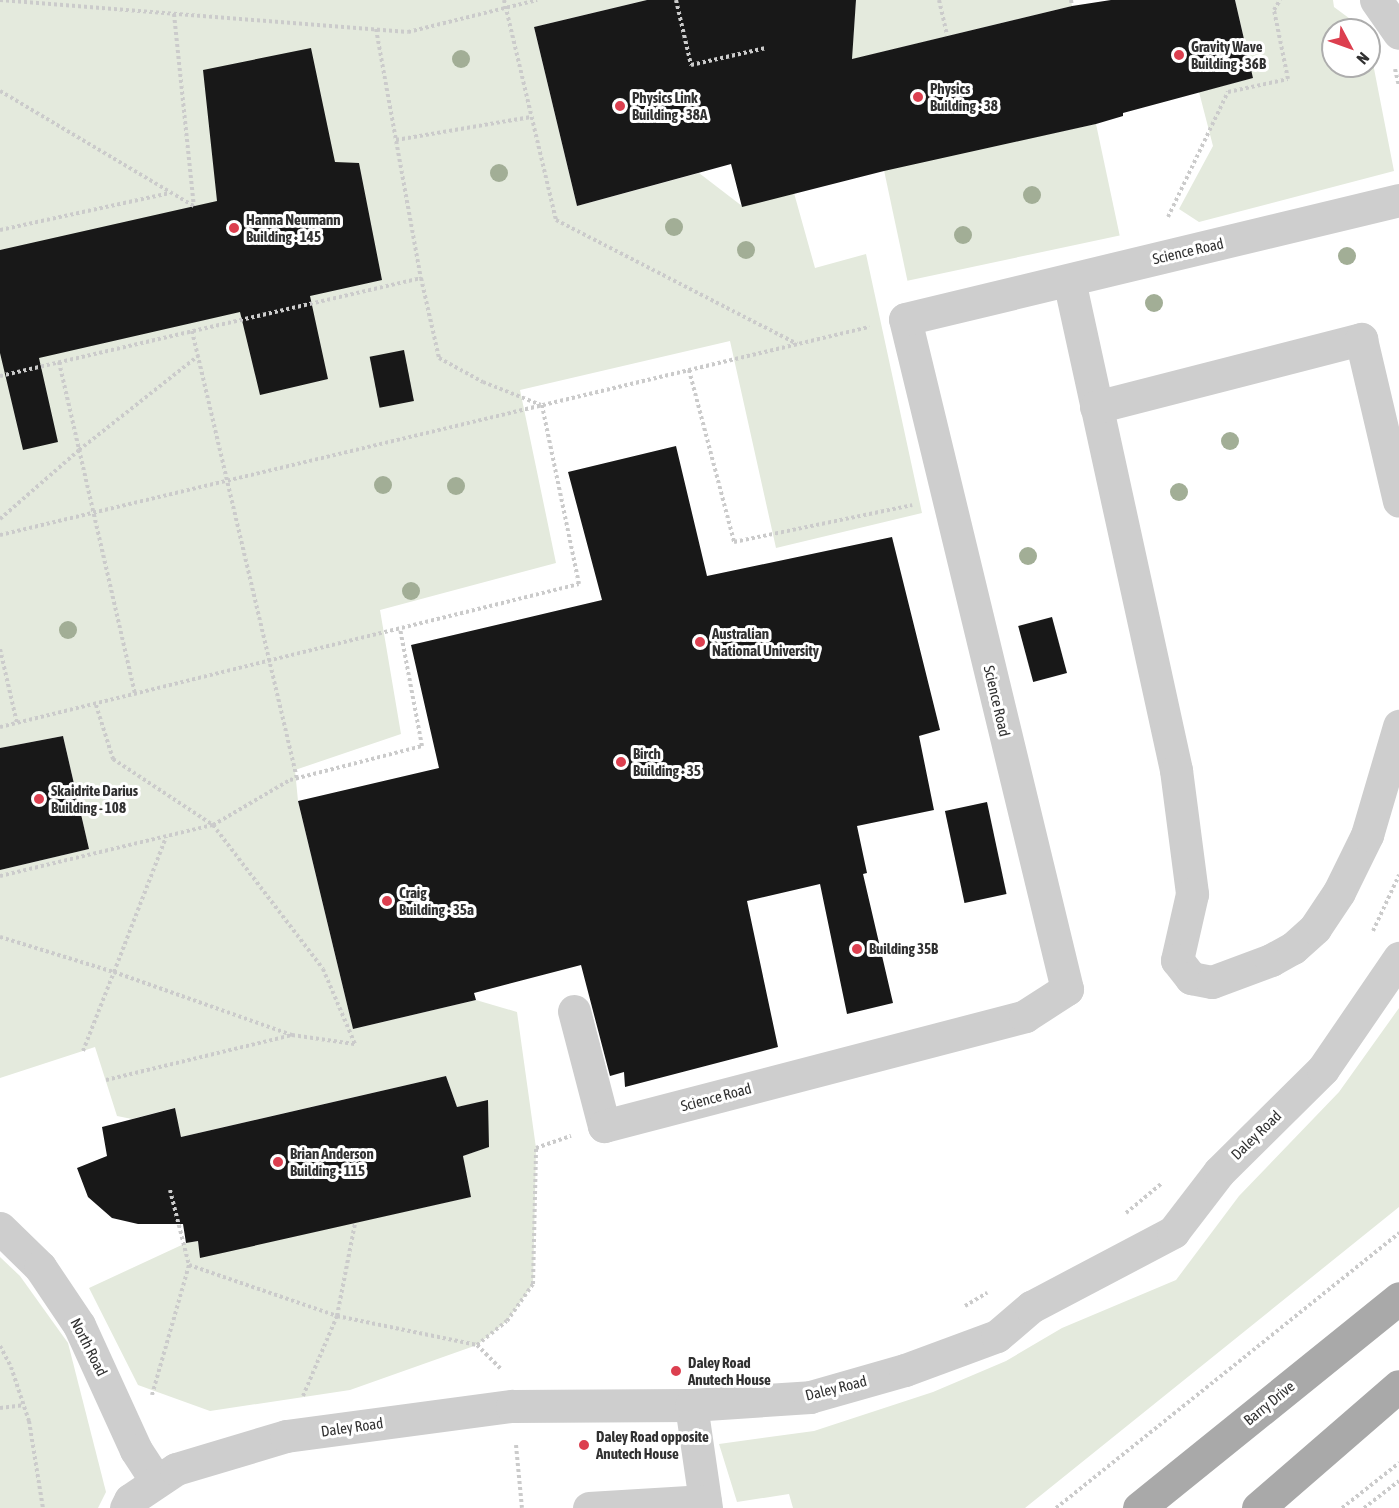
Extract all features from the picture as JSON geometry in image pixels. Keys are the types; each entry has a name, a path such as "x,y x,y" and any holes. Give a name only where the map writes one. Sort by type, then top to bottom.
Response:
{"main road":[{"name":"Barry Drive","path":"1139,1508 1399,1298"},
{"path":"1258,1508 1399,1386"}],"street":[{"path":"1376,0 1399,33"},
{"name":"Science Road","path":"574,1011 604,1126 1025,1016 1067,990 905,319 1399,200"},
{"path":"1069,280 1176,770 1192,894 1177,960 1191,978 1212,982 1271,960 1293,948 1315,928 1339,892 1367,835 1399,726"},
{"path":"1096,407 1361,339 1399,501"},
{"name":"Daley Road","path":"126,1508 130,1500 176,1469 286,1436 512,1406 691,1404 810,1397 905,1370 997,1336 1031,1307 1173,1232 1219,1172 1323,1069 1399,958"},
{"name":"North Road","path":"0,1228 40,1267 80,1325 136,1450 156,1481"},
{"path":"589,1508 705,1505 691,1404"}],"path":[{"path":"0,0 408,32 537,0"},
{"path":"504,0 556,220 797,344"},
{"path":"676,0 691,66 766,48"},
{"path":"939,0 947,35"},
{"path":"1071,0 1072,6"},
{"path":"1164,225 1228,92 1288,79 1275,10 1280,0"},
{"path":"0,91 194,206 174,14"},
{"path":"376,29 421,278 438,358 483,382 542,405"},
{"path":"396,140 531,117"},
{"path":"0,230 171,193"},
{"path":"0,376 421,278"},
{"path":"0,535 905,319"},
{"path":"192,331 297,778"},
{"path":"0,519 79,450 198,356"},
{"path":"59,362 135,695"},
{"path":"689,370 734,542 948,497"},
{"path":"0,727 579,584 542,405"},
{"path":"0,876 213,825 297,778 422,746 400,629"},
{"path":"0,649 17,723"},
{"path":"0,937 114,972 292,1035 355,1044 323,969 213,825 113,759 96,705"},
{"path":"83,1051 166,836"},
{"path":"1369,939 1399,875"},
{"path":"106,1080 292,1035"},
{"path":"477,1345 507,1321 533,1284 536,1148 577,1135"},
{"path":"1115,1219 1162,1183"},
{"path":"136,1450 189,1265 170,1190"},
{"path":"286,1436 337,1316 355,1223"},
{"path":"1056,1508 1399,1233"},
{"path":"189,1265 337,1316 477,1345 508,1377"},
{"path":"963,1307 994,1289"},
{"path":"0,1346 11,1367 29,1421 43,1508"},
{"path":"0,1408 23,1405"},
{"path":"516,1445 522,1508"},
{"path":"1342,1508 1399,1463"},
{"path":"1364,1508 1399,1481"}],"shaded area":[{"path":"0,0 647,0 534,27 577,206 699,173 742,206 794,193 815,268 866,254 922,513 776,548 730,341 520,390 556,563 380,610 401,734 295,770 298,801 353,1029 476,1000 517,1012 536,1148 533,1284 507,1321 477,1345 350,1390 210,1411 138,1385 89,1288 186,1243 198,1241 200,1257 470,1197 463,1156 488,1147 488,1101 457,1107 446,1076 181,1137 174,1108 132,1119 117,1116 95,1047 0,1078 0,870 89,849 63,736 0,748"},
{"path":"856,0 1071,0 1072,6 841,62 853,41"},
{"path":"1235,0 1333,0 1334,7 1349,18 1321,18 1321,78 1376,78 1394,171 1199,222 1179,209 1213,146 1199,92 1253,78"},
{"path":"1096,124 1120,236 907,281 884,169"},
{"path":"1399,1008 1399,1207 1025,1508 793,1508 789,1494 737,1502 719,1444 814,1431 933,1392 1006,1361 1062,1328 1176,1280 1239,1196 1339,1092"},
{"path":"0,1257 20,1276 68,1343 106,1492 98,1508 0,1508"}],"building":[{"path":"647,0 856,0 852,59 1072,6 1111,0 1235,0 1253,78 1123,113 1123,116 1096,124 884,171 742,207 731,164 577,206 534,27"},
{"name":"Hanna Neumann Building - 145","path":"311,48 335,162 359,163 382,280 310,296 328,379 260,395 240,312 39,358 58,442 23,450 0,353 0,250 217,201 203,70"},
{"path":"404,350 414,401 380,408 370,357"},
{"name":"Birch Building - 35","path":"676,446 707,576 892,537 940,730 919,736 934,810 857,826 867,873 863,874 893,1003 847,1014 820,884 747,901 778,1047 625,1087 624,1072 610,1076 581,965 474,993 476,1000 353,1029 298,801 439,768 411,645 602,600 568,472"},
{"path":"1052,617 1067,673 1033,682 1018,626"},
{"name":"Skaidrite Darius Building - 108","path":"63,736 89,849 0,870 0,748"},
{"path":"987,802 1007,894 964,903 945,811"},
{"name":"Brian Anderson Building - 115","path":"446,1076 457,1107 488,1100 489,1147 463,1156 471,1197 200,1258 198,1241 186,1243 183,1224 138,1224 112,1218 88,1197 77,1168 107,1156 102,1127 175,1108 181,1137"}],"place":[{"name":"Gravity Wave Building - 36B","path":"1179,55"},
{"name":"Physics Building - 38","path":"918,97"},
{"name":"Physics Link Building - 38A","path":"620,106"},
{"name":"Hanna Neumann Building - 145","path":"234,228"},
{"name":"Australian National University","path":"700,642"},
{"name":"Birch Building - 35","path":"621,762"},
{"name":"Skaidrite Darius Building - 108","path":"39,799"},
{"name":"Craig Building - 35a","path":"387,901"},
{"name":"Building 35B","path":"857,949"},
{"name":"Brian Anderson Building - 115","path":"278,1162"},
{"name":"Daley Road Anutech House","path":"676,1371"},
{"name":"Daley Road opposite Anutech House","path":"584,1445"}]}
